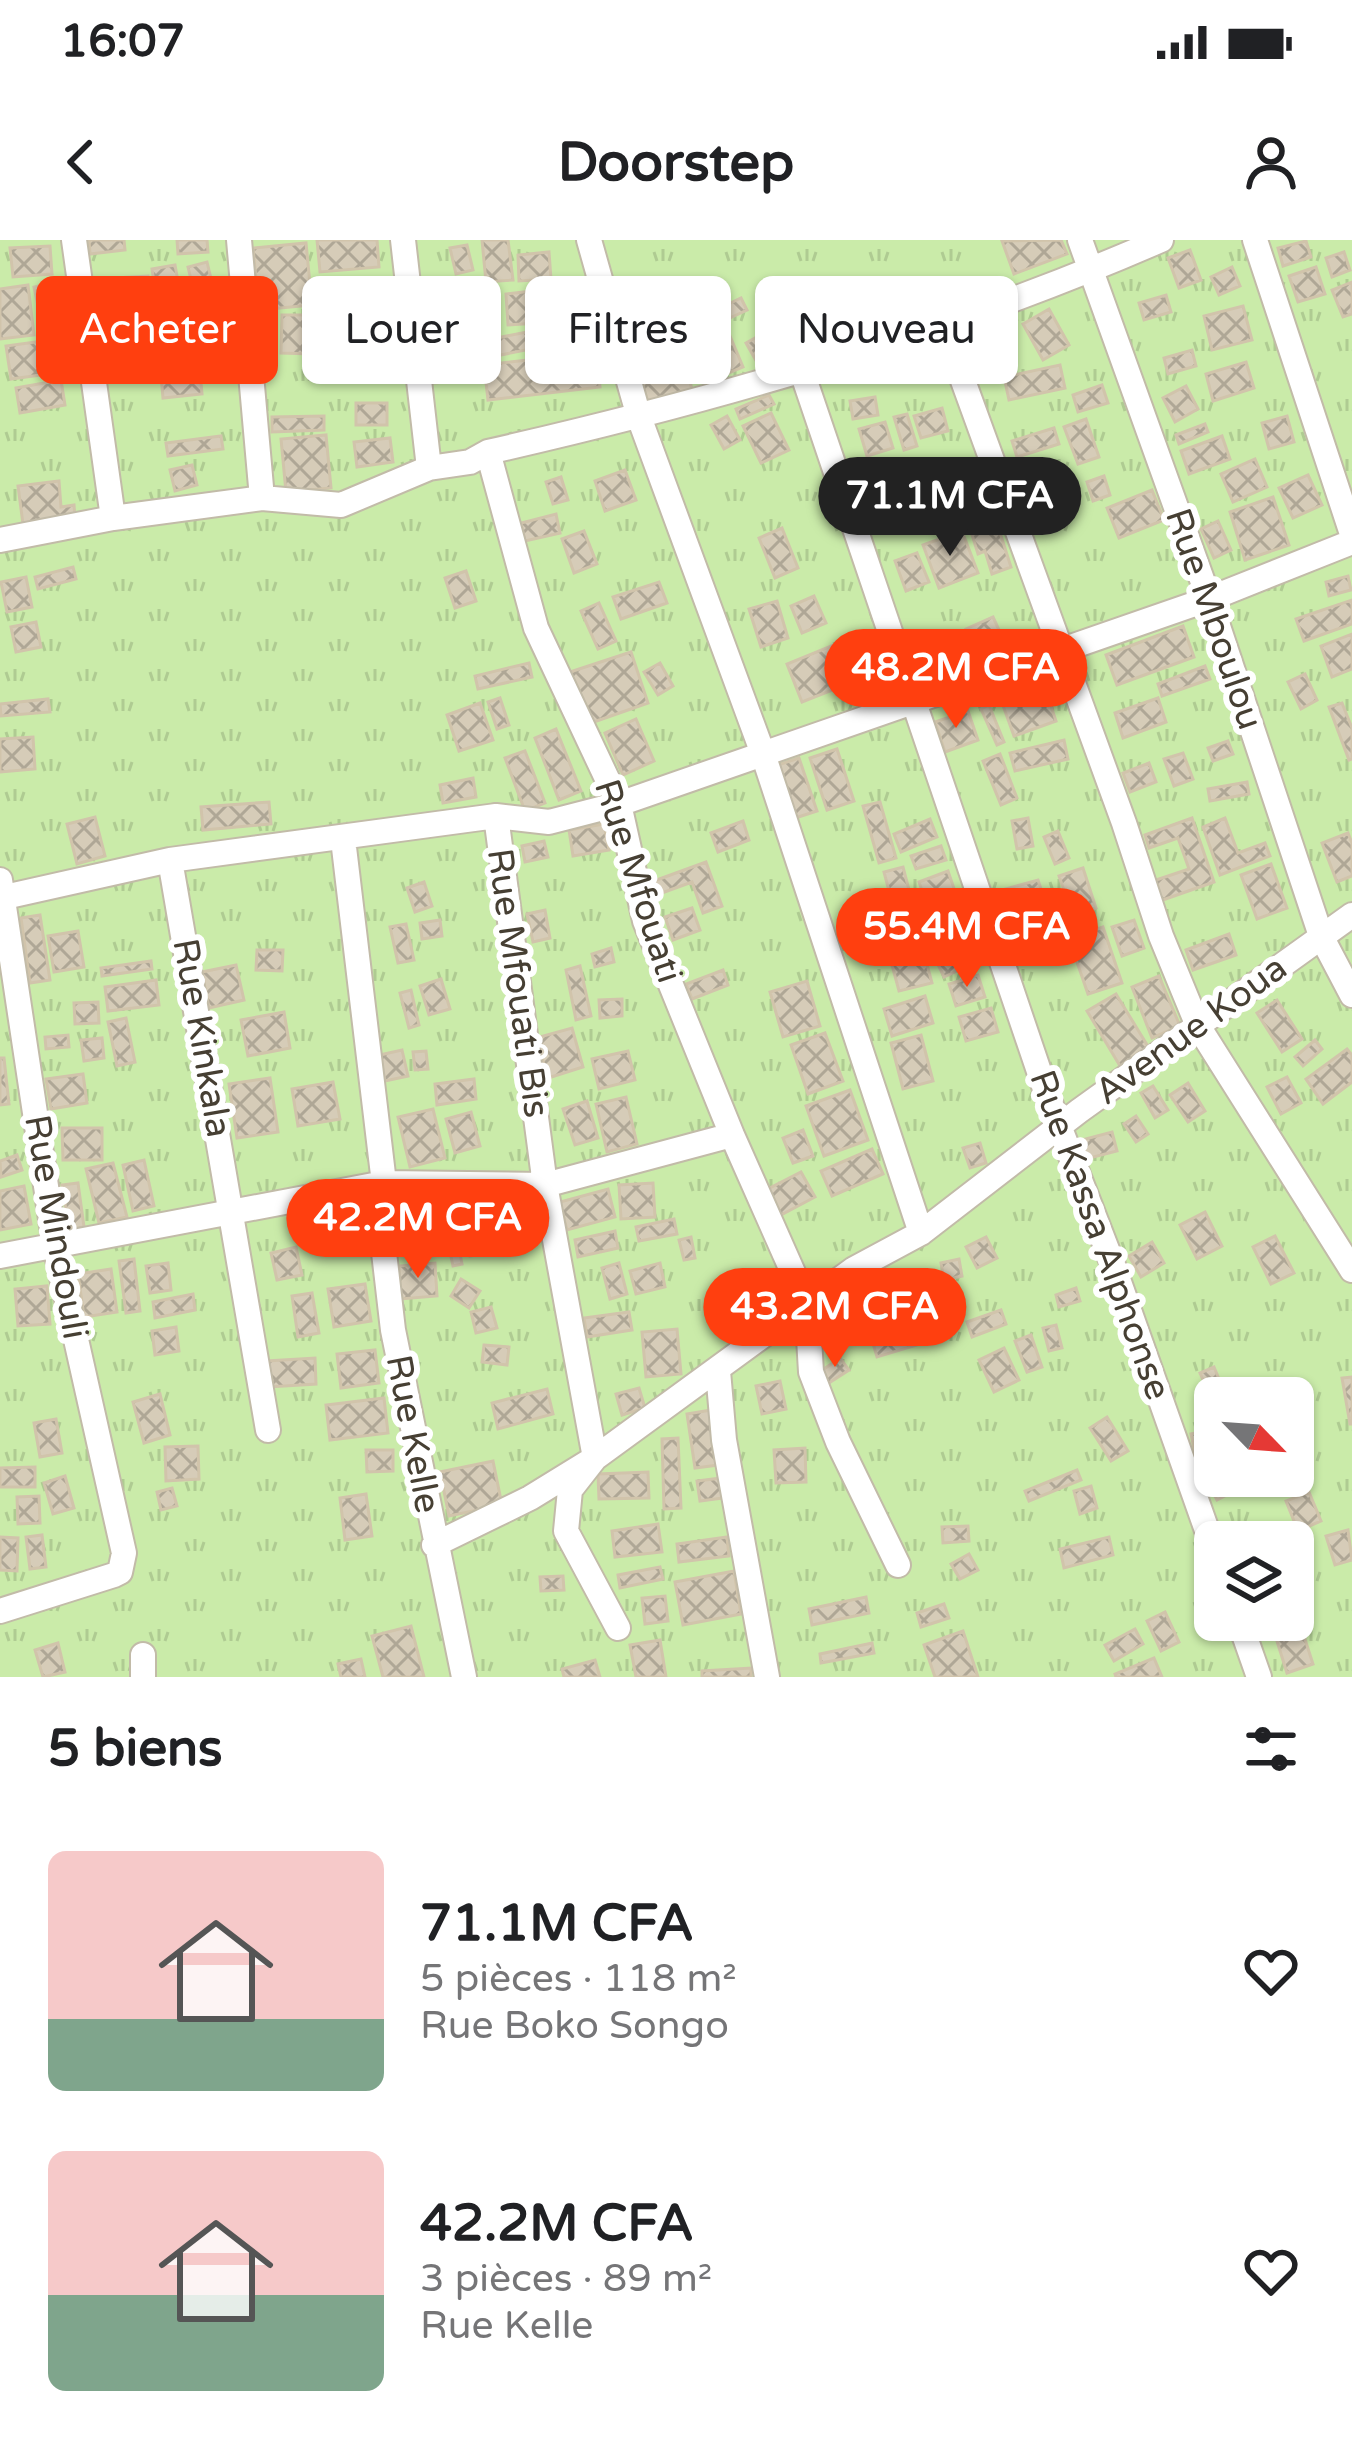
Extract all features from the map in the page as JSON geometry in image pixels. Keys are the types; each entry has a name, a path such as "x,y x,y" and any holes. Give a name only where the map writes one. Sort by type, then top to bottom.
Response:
{"street":[{"path":"74,240 113,518"},
{"path":"239,240 262,498"},
{"path":"403,240 434,467"},
{"path":"589,240 639,417 762,752 921,1234"},
{"name":"Rue Mboulou","path":"1080,240 1209,598 1321,936 1352,995"},
{"path":"1018,296 1162,240"},
{"path":"1,892 170,860 496,816 549,822 619,804 1209,598 1352,538 1255,240"},
{"path":"0,540 113,518 262,498 341,505 434,467 470,462 488,452 759,384"},
{"name":"Rue Kassa Alphonse","path":"806,384 1059,1128 1113,1264 1204,1521"},
{"path":"964,384 1124,823 1160,936 1198,1026 1352,1270"},
{"name":"Rue Mfouati","path":"488,452 536,628 619,804 645,921 807,1304"},
{"name":"Rue Mfouati Bis","path":"496,816 545,1185 595,1458"},
{"name":"Rue Kelle","path":"343,839 384,1183 380,1218 393,1330 463,1673"},
{"name":"Rue Kinkala","path":"170,860 268,1430"},
{"name":"Rue Mindouli","path":"0,1611 120,1572 124,1553 55,1246 1,892"},
{"name":"Avenue Koua","path":"434,1545 530,1498 595,1458 854,1269 921,1234 1352,914"},
{"path":"0,1256 384,1183 545,1185 732,1135"},
{"path":"807,1304 811,1372 838,1442 898,1565"},
{"path":"718,1371 724,1440 766,1677"},
{"path":"595,1458 570,1490 566,1532 618,1628"},
{"path":"1246,1641 1259,1677"}],"green space":[{"path":"0,240 1352,240 1352,1677 0,1677"}],"building":[{"path":"89,240 124,240 125,250 90,254"},
{"path":"177,240 207,240 208,252 178,254"},
{"path":"317,240 377,240 379,267 320,272"},
{"path":"482,240 508,240 513,280 485,276"},
{"path":"1061,240 1067,254 1014,274 1002,241"},
{"path":"1306,241 1311,257 1283,266 1278,248"},
{"path":"306,243 309,276 302,276 302,306 278,308 278,276 256,276 253,248"},
{"path":"467,245 473,270 456,274 450,248"},
{"path":"50,246 52,274 13,277 10,248"},
{"path":"1190,250 1201,280 1179,288 1168,258"},
{"path":"549,252 551,276 525,276 519,281 518,255"},
{"path":"1344,252 1350,270 1332,277 1326,258"},
{"path":"207,262 210,276 190,276 188,267"},
{"path":"175,265 177,276 153,276 152,269"},
{"path":"1232,267 1240,286 1219,295 1211,277"},
{"path":"1316,267 1325,294 1298,302 1289,276"},
{"path":"1352,282 1352,314 1343,317 1332,290"},
{"path":"28,285 34,335 0,339 0,289"},
{"path":"525,292 525,324 508,325 506,294"},
{"path":"1166,295 1171,312 1144,320 1139,303"},
{"path":"741,298 747,310 731,317 731,303"},
{"path":"1243,306 1252,340 1212,350 1204,316"},
{"path":"1049,309 1069,345 1043,360 1023,324"},
{"path":"282,315 302,315 302,354 281,353"},
{"path":"525,332 525,350 501,355 501,337"},
{"path":"731,338 743,367 731,372"},
{"path":"755,338 755,359 746,343"},
{"path":"36,342 36,376 11,379 6,346"},
{"path":"1192,350 1196,366 1168,374 1164,358"},
{"path":"525,360 525,384 600,387 488,400 486,384 501,384 501,363"},
{"path":"1246,362 1254,388 1213,401 1206,374"},
{"path":"1060,365 1065,388 1009,400 1006,384 1018,384 1018,374"},
{"path":"62,384 65,405 20,413 16,388"},
{"path":"162,384 201,384 202,394 163,398"},
{"path":"642,384 691,384 692,389 648,402"},
{"path":"1102,385 1108,403 1078,412 1073,395"},
{"path":"1186,386 1198,409 1175,422 1163,398"},
{"path":"769,395 774,404 740,419 736,409"},
{"path":"875,397 878,415 853,419 850,401"},
{"path":"356,403 387,403 387,425 356,425"},
{"path":"942,408 948,431 921,438 914,416"},
{"path":"771,413 789,450 761,463 743,426"},
{"path":"907,414 917,446 904,450 894,417"},
{"path":"324,416 324,430 272,432 272,417"},
{"path":"727,416 740,440 724,449 711,425"},
{"path":"1287,416 1294,442 1269,449 1262,423"},
{"path":"1086,419 1099,457 1078,464 1064,427"},
{"path":"885,422 893,448 867,456 859,429"},
{"path":"1205,424 1208,432 1179,444 1176,435"},
{"path":"1054,428 1059,444 1017,457 1012,441"},
{"path":"326,435 331,488 286,492 281,439"},
{"path":"221,436 223,449 168,456 166,443"},
{"path":"1222,436 1230,459 1189,474 1181,451"},
{"path":"390,438 393,462 357,467 354,442"},
{"path":"1255,459 1267,487 1233,502 1221,474"},
{"path":"192,465 197,485 175,491 170,470"},
{"path":"625,470 636,500 605,511 595,481"},
{"path":"1308,475 1322,505 1293,518 1279,488"},
{"path":"1104,476 1110,495 1093,501 1087,482"},
{"path":"561,477 568,500 553,504 546,482"},
{"path":"909,477 925,522 899,532 882,488"},
{"path":"59,481 61,507 74,505 75,518 23,524 18,486"},
{"path":"1152,490 1164,520 1119,538 1107,508"},
{"path":"1273,497 1289,545 1245,560 1230,512"},
{"path":"556,514 560,533 525,541 521,523"},
{"path":"995,517 1011,567 992,574 985,551 978,554 969,525"},
{"path":"1218,521 1231,550 1214,558 1201,529"},
{"path":"782,528 798,568 775,578 759,538"},
{"path":"584,531 597,564 574,573 562,539"},
{"path":"962,531 978,573 939,588 923,545"},
{"path":"917,553 929,582 906,591 895,561"},
{"path":"73,567 76,579 38,589 35,577"},
{"path":"466,571 476,601 455,608 445,578"},
{"path":"1348,576 1351,590 1329,596 1326,582"},
{"path":"26,577 32,607 7,612 1,582"},
{"path":"659,582 667,603 621,619 613,597"},
{"path":"814,596 826,623 802,633 791,606"},
{"path":"1352,600 1352,624 1304,641 1296,619"},
{"path":"777,601 788,638 761,647 749,609"},
{"path":"599,603 616,641 598,649 581,611"},
{"path":"993,617 1005,643 977,655 966,629"},
{"path":"36,622 41,647 16,652 11,627"},
{"path":"1183,626 1194,657 1117,685 1106,655"},
{"path":"863,633 878,672 802,702 787,664"},
{"path":"1352,634 1352,669 1332,677 1321,646"},
{"path":"631,652 648,703 588,724 570,672"},
{"path":"529,663 532,677 478,689 475,676"},
{"path":"660,663 673,686 658,695 644,672"},
{"path":"1205,666 1210,679 1162,696 1158,684"},
{"path":"1305,674 1317,700 1301,709 1288,682"},
{"path":"1044,685 1056,721 1014,736 1001,700"},
{"path":"500,698 509,725 497,729 488,702"},
{"path":"1158,698 1166,722 1123,738 1115,713"},
{"path":"48,699 50,712 1,716 0,704"},
{"path":"480,703 493,740 459,751 447,715"},
{"path":"1342,703 1352,728 1349,760 1329,707"},
{"path":"989,705 1004,742 997,745 981,709"},
{"path":"968,711 978,740 945,752 935,722"},
{"path":"636,719 654,761 623,775 605,733"},
{"path":"556,729 581,791 559,800 535,738"},
{"path":"33,737 35,769 0,772 0,739"},
{"path":"1064,740 1068,759 1015,771 1010,753"},
{"path":"1228,741 1233,754 1213,761 1208,748"},
{"path":"837,749 854,801 827,810 810,758"},
{"path":"525,751 545,803 525,811 505,758"},
{"path":"1183,753 1193,779 1174,786 1164,759"},
{"path":"1000,754 1017,798 1001,805 983,761"},
{"path":"799,758 817,811 789,820 772,767"},
{"path":"1149,763 1156,782 1130,792 1123,773"},
{"path":"473,778 476,797 443,803 440,785"},
{"path":"1247,782 1249,794 1210,801 1208,789"},
{"path":"269,802 271,824 203,830 201,807"},
{"path":"880,802 896,858 879,863 863,806"},
{"path":"95,817 105,856 77,864 67,824"},
{"path":"1028,818 1033,846 1017,849 1012,821"},
{"path":"1192,818 1214,882 1157,902 1150,882 1189,869 1178,838 1149,848 1145,835"},
{"path":"1225,818 1238,853 1265,843 1270,856 1220,875 1203,827"},
{"path":"930,819 937,837 901,852 894,834"},
{"path":"743,821 749,840 718,852 711,833"},
{"path":"604,824 609,850 573,856 569,830"},
{"path":"1058,831 1069,858 1055,864 1044,837"},
{"path":"1348,833 1352,876 1337,882 1322,843"},
{"path":"544,841 548,857 525,862 522,846"},
{"path":"941,846 946,860 916,869 911,856"},
{"path":"706,862 722,906 703,913 692,882 659,894 654,881"},
{"path":"1271,864 1287,908 1257,919 1241,875"},
{"path":"903,867 914,909 895,914 884,872"},
{"path":"1083,868 1096,908 1073,916 1059,876"},
{"path":"948,871 961,909 932,920 919,882"},
{"path":"1038,880 1041,889 1005,900 1002,890"},
{"path":"424,882 432,906 415,912 407,888"},
{"path":"1054,899 1064,932 1035,941 1025,908"},
{"path":"692,908 700,930 673,940 665,917"},
{"path":"545,910 550,938 533,942 527,914"},
{"path":"40,915 50,980 30,983 21,918"},
{"path":"920,916 926,941 909,944 904,919"},
{"path":"877,918 882,932 853,943 848,928"},
{"path":"440,920 442,936 422,939 420,923"},
{"path":"1134,920 1144,948 1122,956 1112,927"},
{"path":"406,924 414,960 398,963 390,927"},
{"path":"1103,927 1122,983 1088,994 1069,939"},
{"path":"78,931 84,967 54,972 48,936"},
{"path":"895,933 900,943 865,961 860,951"},
{"path":"1229,934 1236,955 1193,970 1186,950"},
{"path":"966,936 978,961 944,977 932,952"},
{"path":"611,948 614,962 595,967 592,954"},
{"path":"257,950 283,950 282,971 256,970"},
{"path":"925,957 932,983 899,991 892,965"},
{"path":"151,961 152,969 102,976 101,968"},
{"path":"236,965 244,1000 209,1008 202,972"},
{"path":"580,966 591,1016 576,1020 566,970"},
{"path":"723,970 728,985 692,999 686,984"},
{"path":"978,975 985,997 956,1006 949,984"},
{"path":"1159,976 1180,1026 1152,1038 1132,987"},
{"path":"441,979 450,1009 429,1015 420,986"},
{"path":"156,980 159,1005 108,1011 105,987"},
{"path":"807,981 820,1026 783,1037 770,992"},
{"path":"411,990 419,1025 409,1028 400,993"},
{"path":"1116,994 1149,1048 1120,1066 1087,1011"},
{"path":"925,996 933,1023 892,1036 884,1009"},
{"path":"622,999 622,1016 600,1018 599,1000"},
{"path":"1277,1000 1302,1039 1282,1052 1257,1013"},
{"path":"98,1002 99,1023 75,1024 74,1003"},
{"path":"991,1008 998,1032 966,1041 959,1017"},
{"path":"284,1012 290,1048 248,1056 241,1020"},
{"path":"126,1018 135,1062 117,1066 108,1022"},
{"path":"572,1028 583,1067 548,1078 536,1038"},
{"path":"825,1033 843,1081 808,1094 791,1045"},
{"path":"68,1035 69,1047 46,1049 45,1037"},
{"path":"921,1035 933,1081 903,1089 891,1043"},
{"path":"102,1038 104,1058 84,1061 81,1040"},
{"path":"1315,1040 1322,1049 1303,1066 1295,1057"},
{"path":"1347,1049 1352,1055 1352,1082 1323,1104 1306,1079"},
{"path":"402,1050 408,1076 385,1081 380,1055"},
{"path":"426,1051 428,1069 415,1070 413,1052"},
{"path":"628,1051 635,1080 599,1089 592,1059"},
{"path":"0,1058 4,1058 9,1104 0,1105"},
{"path":"83,1074 87,1103 51,1109 46,1079"},
{"path":"1287,1077 1301,1103 1281,1114 1267,1087"},
{"path":"270,1078 278,1132 237,1138 229,1084"},
{"path":"474,1079 476,1099 437,1105 435,1084"},
{"path":"333,1082 340,1119 298,1126 292,1089"},
{"path":"1188,1083 1205,1111 1188,1122 1170,1095"},
{"path":"1153,1086 1168,1110 1155,1118 1141,1093"},
{"path":"850,1090 868,1140 824,1156 806,1106"},
{"path":"626,1097 637,1144 607,1152 596,1104"},
{"path":"587,1101 598,1138 575,1145 563,1109"},
{"path":"433,1109 445,1158 410,1167 398,1117"},
{"path":"471,1112 480,1146 455,1153 446,1119"},
{"path":"1136,1116 1148,1134 1136,1142 1124,1124"},
{"path":"62,1128 102,1128 102,1160 63,1160"},
{"path":"803,1130 813,1156 793,1163 783,1138"},
{"path":"1112,1132 1117,1151 1078,1161 1074,1142"},
{"path":"980,1143 986,1163 970,1168 963,1148"},
{"path":"872,1149 883,1174 832,1196 821,1171"},
{"path":"17,1155 22,1170 1,1177 0,1161"},
{"path":"144,1160 154,1206 133,1211 123,1165"},
{"path":"113,1163 127,1217 99,1223 86,1169"},
{"path":"801,1172 815,1197 781,1215 768,1189"},
{"path":"78,1183 84,1227 69,1229 62,1185"},
{"path":"653,1183 655,1217 621,1219 619,1185"},
{"path":"24,1186 31,1224 0,1230 0,1191"},
{"path":"608,1189 615,1217 567,1230 560,1202"},
{"path":"431,1211 436,1244 401,1251 395,1217"},
{"path":"1205,1212 1222,1246 1197,1259 1180,1225"},
{"path":"452,1213 462,1264 453,1266 442,1215"},
{"path":"674,1219 677,1234 639,1241 636,1227"},
{"path":"478,1229 482,1254 470,1256 466,1231"},
{"path":"615,1231 618,1248 578,1257 575,1240"},
{"path":"1275,1236 1294,1273 1271,1284 1253,1247"},
{"path":"691,1237 695,1258 684,1260 679,1240"},
{"path":"986,1237 997,1258 977,1268 966,1247"},
{"path":"1152,1242 1164,1263 1141,1277 1129,1256"},
{"path":"296,1247 302,1275 277,1280 271,1253"},
{"path":"134,1259 140,1311 126,1313 119,1261"},
{"path":"959,1259 962,1276 944,1280 941,1263"},
{"path":"168,1263 171,1290 150,1293 146,1266"},
{"path":"435,1263 437,1296 401,1299 399,1266"},
{"path":"619,1263 627,1294 610,1299 602,1268"},
{"path":"660,1263 665,1287 636,1294 630,1271"},
{"path":"111,1269 117,1312 84,1317 78,1274"},
{"path":"461,1279 480,1291 469,1308 451,1296"},
{"path":"365,1284 371,1321 334,1327 328,1289"},
{"path":"47,1286 50,1324 18,1326 15,1289"},
{"path":"903,1287 920,1344 877,1357 860,1300"},
{"path":"1076,1288 1080,1301 1059,1307 1056,1295"},
{"path":"312,1293 319,1333 298,1337 292,1296"},
{"path":"193,1294 195,1310 155,1318 153,1302"},
{"path":"491,1307 497,1328 476,1333 471,1312"},
{"path":"1001,1310 1006,1324 972,1337 967,1322"},
{"path":"629,1312 632,1330 587,1337 584,1318"},
{"path":"755,1312 760,1326 735,1335 730,1321"},
{"path":"1056,1325 1062,1348 1049,1351 1043,1328"},
{"path":"176,1327 179,1351 155,1355 152,1331"},
{"path":"677,1329 681,1374 646,1377 642,1332"},
{"path":"1031,1335 1042,1367 1027,1372 1015,1341"},
{"path":"484,1345 509,1347 507,1365 482,1362"},
{"path":"1004,1348 1019,1380 994,1392 979,1360"},
{"path":"375,1350 379,1383 341,1388 337,1354"},
{"path":"315,1358 316,1384 269,1387 267,1361"},
{"path":"840,1358 849,1370 829,1383 821,1371"},
{"path":"1214,1367 1218,1377 1202,1377 1200,1373"},
{"path":"1352,1377 1352,1424 1350,1424 1342,1378"},
{"path":"780,1381 786,1409 762,1414 756,1386"},
{"path":"639,1388 645,1408 622,1415 616,1394"},
{"path":"547,1389 553,1414 498,1429 492,1403"},
{"path":"160,1394 170,1435 144,1443 133,1402"},
{"path":"384,1398 388,1433 330,1440 326,1405"},
{"path":"711,1410 719,1465 695,1468 687,1414"},
{"path":"1107,1417 1128,1451 1111,1461 1090,1428"},
{"path":"56,1419 62,1453 40,1457 34,1423"},
{"path":"678,1438 681,1508 664,1509 662,1439"},
{"path":"198,1446 199,1479 166,1481 165,1447"},
{"path":"805,1448 806,1482 776,1483 774,1450"},
{"path":"366,1450 393,1450 393,1471 367,1472"},
{"path":"493,1461 502,1505 449,1516 440,1472"},
{"path":"35,1467 35,1487 0,1487 0,1468"},
{"path":"1077,1470 1081,1480 1029,1501 1025,1491"},
{"path":"648,1472 649,1498 599,1499 598,1474"},
{"path":"65,1476 74,1508 53,1514 44,1483"},
{"path":"721,1478 723,1498 700,1501 697,1481"},
{"path":"1091,1486 1097,1508 1080,1514 1074,1491"},
{"path":"172,1488 177,1506 161,1510 157,1492"},
{"path":"366,1494 372,1536 345,1540 340,1498"},
{"path":"39,1496 40,1523 18,1524 17,1497"},
{"path":"1311,1497 1321,1521 1294,1521 1286,1501"},
{"path":"658,1524 662,1552 615,1557 612,1531"},
{"path":"968,1526 969,1541 943,1543 942,1527"},
{"path":"1348,1530 1352,1560 1335,1565 1326,1536"},
{"path":"42,1535 46,1567 30,1569 26,1537"},
{"path":"0,1537 18,1538 17,1571 0,1570"},
{"path":"727,1537 729,1556 679,1562 677,1544"},
{"path":"1109,1537 1113,1555 1064,1568 1060,1549"},
{"path":"969,1554 978,1570 960,1579 951,1564"},
{"path":"660,1567 663,1579 620,1588 618,1575"},
{"path":"734,1571 741,1614 683,1625 675,1582"},
{"path":"563,1576 564,1590 541,1591 540,1577"},
{"path":"665,1596 668,1621 645,1624 642,1598"},
{"path":"866,1597 869,1613 812,1625 809,1609"},
{"path":"944,1604 949,1618 921,1627 917,1613"},
{"path":"1165,1612 1179,1642 1161,1651 1147,1621"},
{"path":"411,1626 424,1677 383,1677 372,1636"},
{"path":"1135,1629 1143,1644 1114,1661 1105,1645"},
{"path":"963,1631 978,1677 935,1677 924,1645"},
{"path":"660,1640 666,1677 636,1677 630,1645"},
{"path":"1277,1641 1306,1641 1313,1664 1287,1673"},
{"path":"58,1643 65,1672 43,1677 35,1650"},
{"path":"872,1643 874,1653 821,1663 820,1654"},
{"path":"1154,1658 1162,1677 1116,1677 1115,1674"},
{"path":"361,1659 365,1677 341,1677 338,1664"},
{"path":"595,1660 600,1677 564,1677 562,1669"},
{"path":"751,1668 751,1677 702,1677 702,1671"}]}
